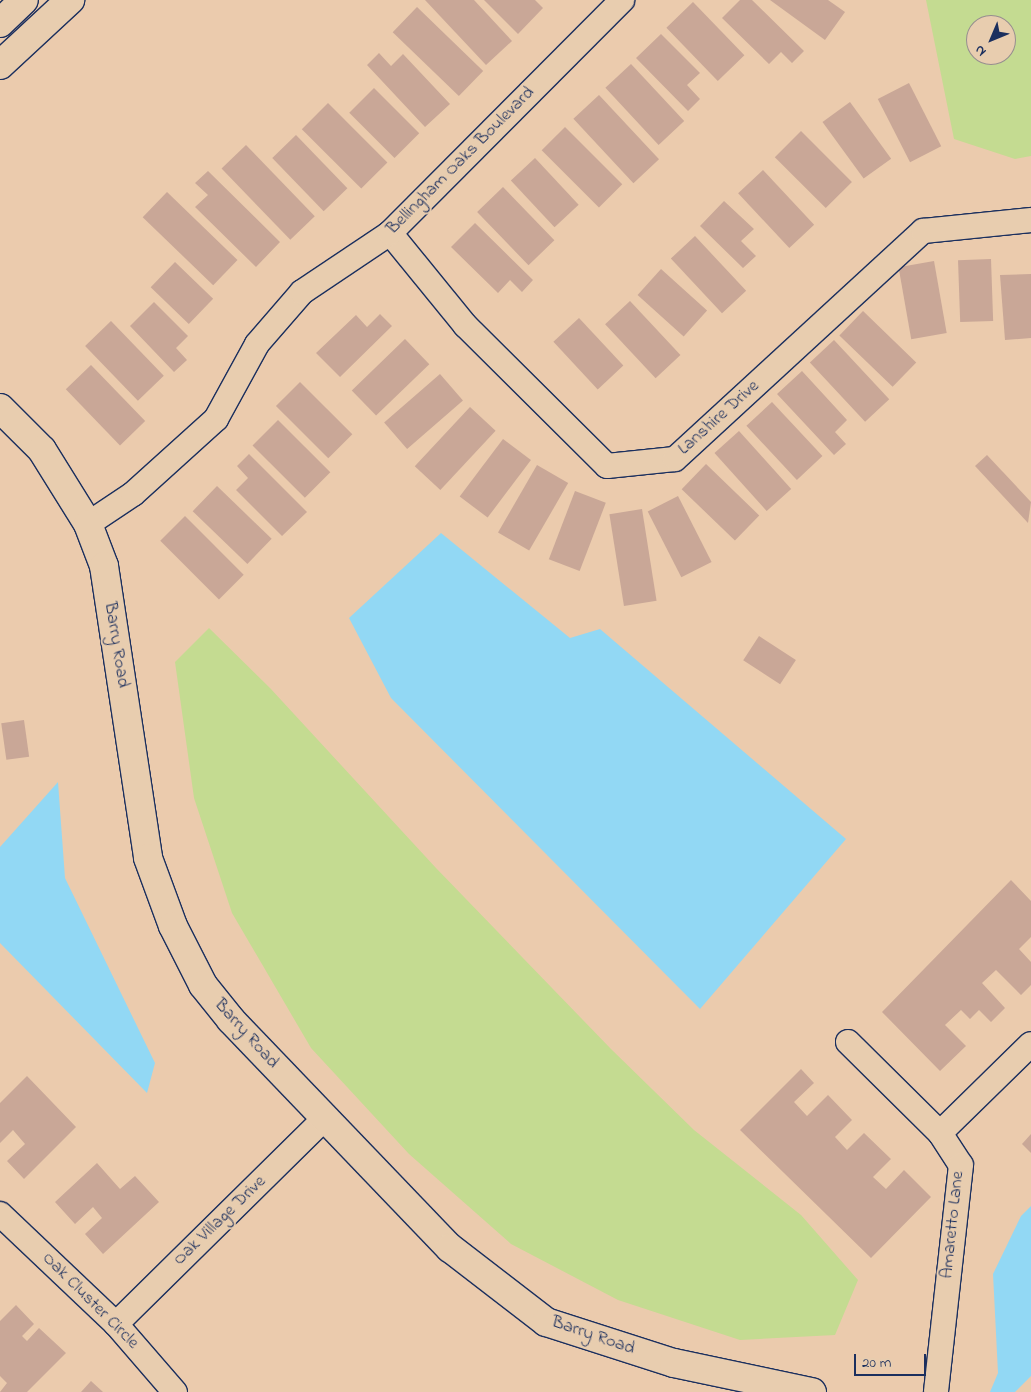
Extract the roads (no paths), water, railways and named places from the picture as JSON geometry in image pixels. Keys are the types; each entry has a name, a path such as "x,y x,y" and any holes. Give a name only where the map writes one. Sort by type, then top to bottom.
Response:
{"main road":[{"path":"0,22 24,0"},
{"path":"0,65 70,0"},
{"name":"Barry Road","path":"0,408 42,450 88,524 104,566 148,858 174,926 203,984 231,1020 324,1119 450,1248 546,1322 674,1363 812,1392"}],"street":[{"name":"Bellingham Oaks Boulevard","path":"88,524 134,494 216,419 257,344 302,292 390,234 622,0"},
{"name":"Lanshire Drive","path":"390,234 465,325 607,466 675,459 923,231 1031,220"},
{"name":"Amaretto Lane","path":"848,1042 940,1133 961,1165 936,1392"},
{"path":"940,1133 1031,1044"},
{"name":"Oak Village Drive","path":"116,1324 324,1119"},
{"name":"Oak Cluster Circle","path":"0,1214 116,1324 175,1392"}],"water":[{"path":"441,533 570,638 600,629 846,839 700,1009 391,698 349,618"},
{"path":"58,782 65,878 155,1063 147,1093 0,943 0,847"},
{"path":"1031,1206 1031,1376 1015,1392 990,1392 998,1373 993,1274 1021,1216"}]}
